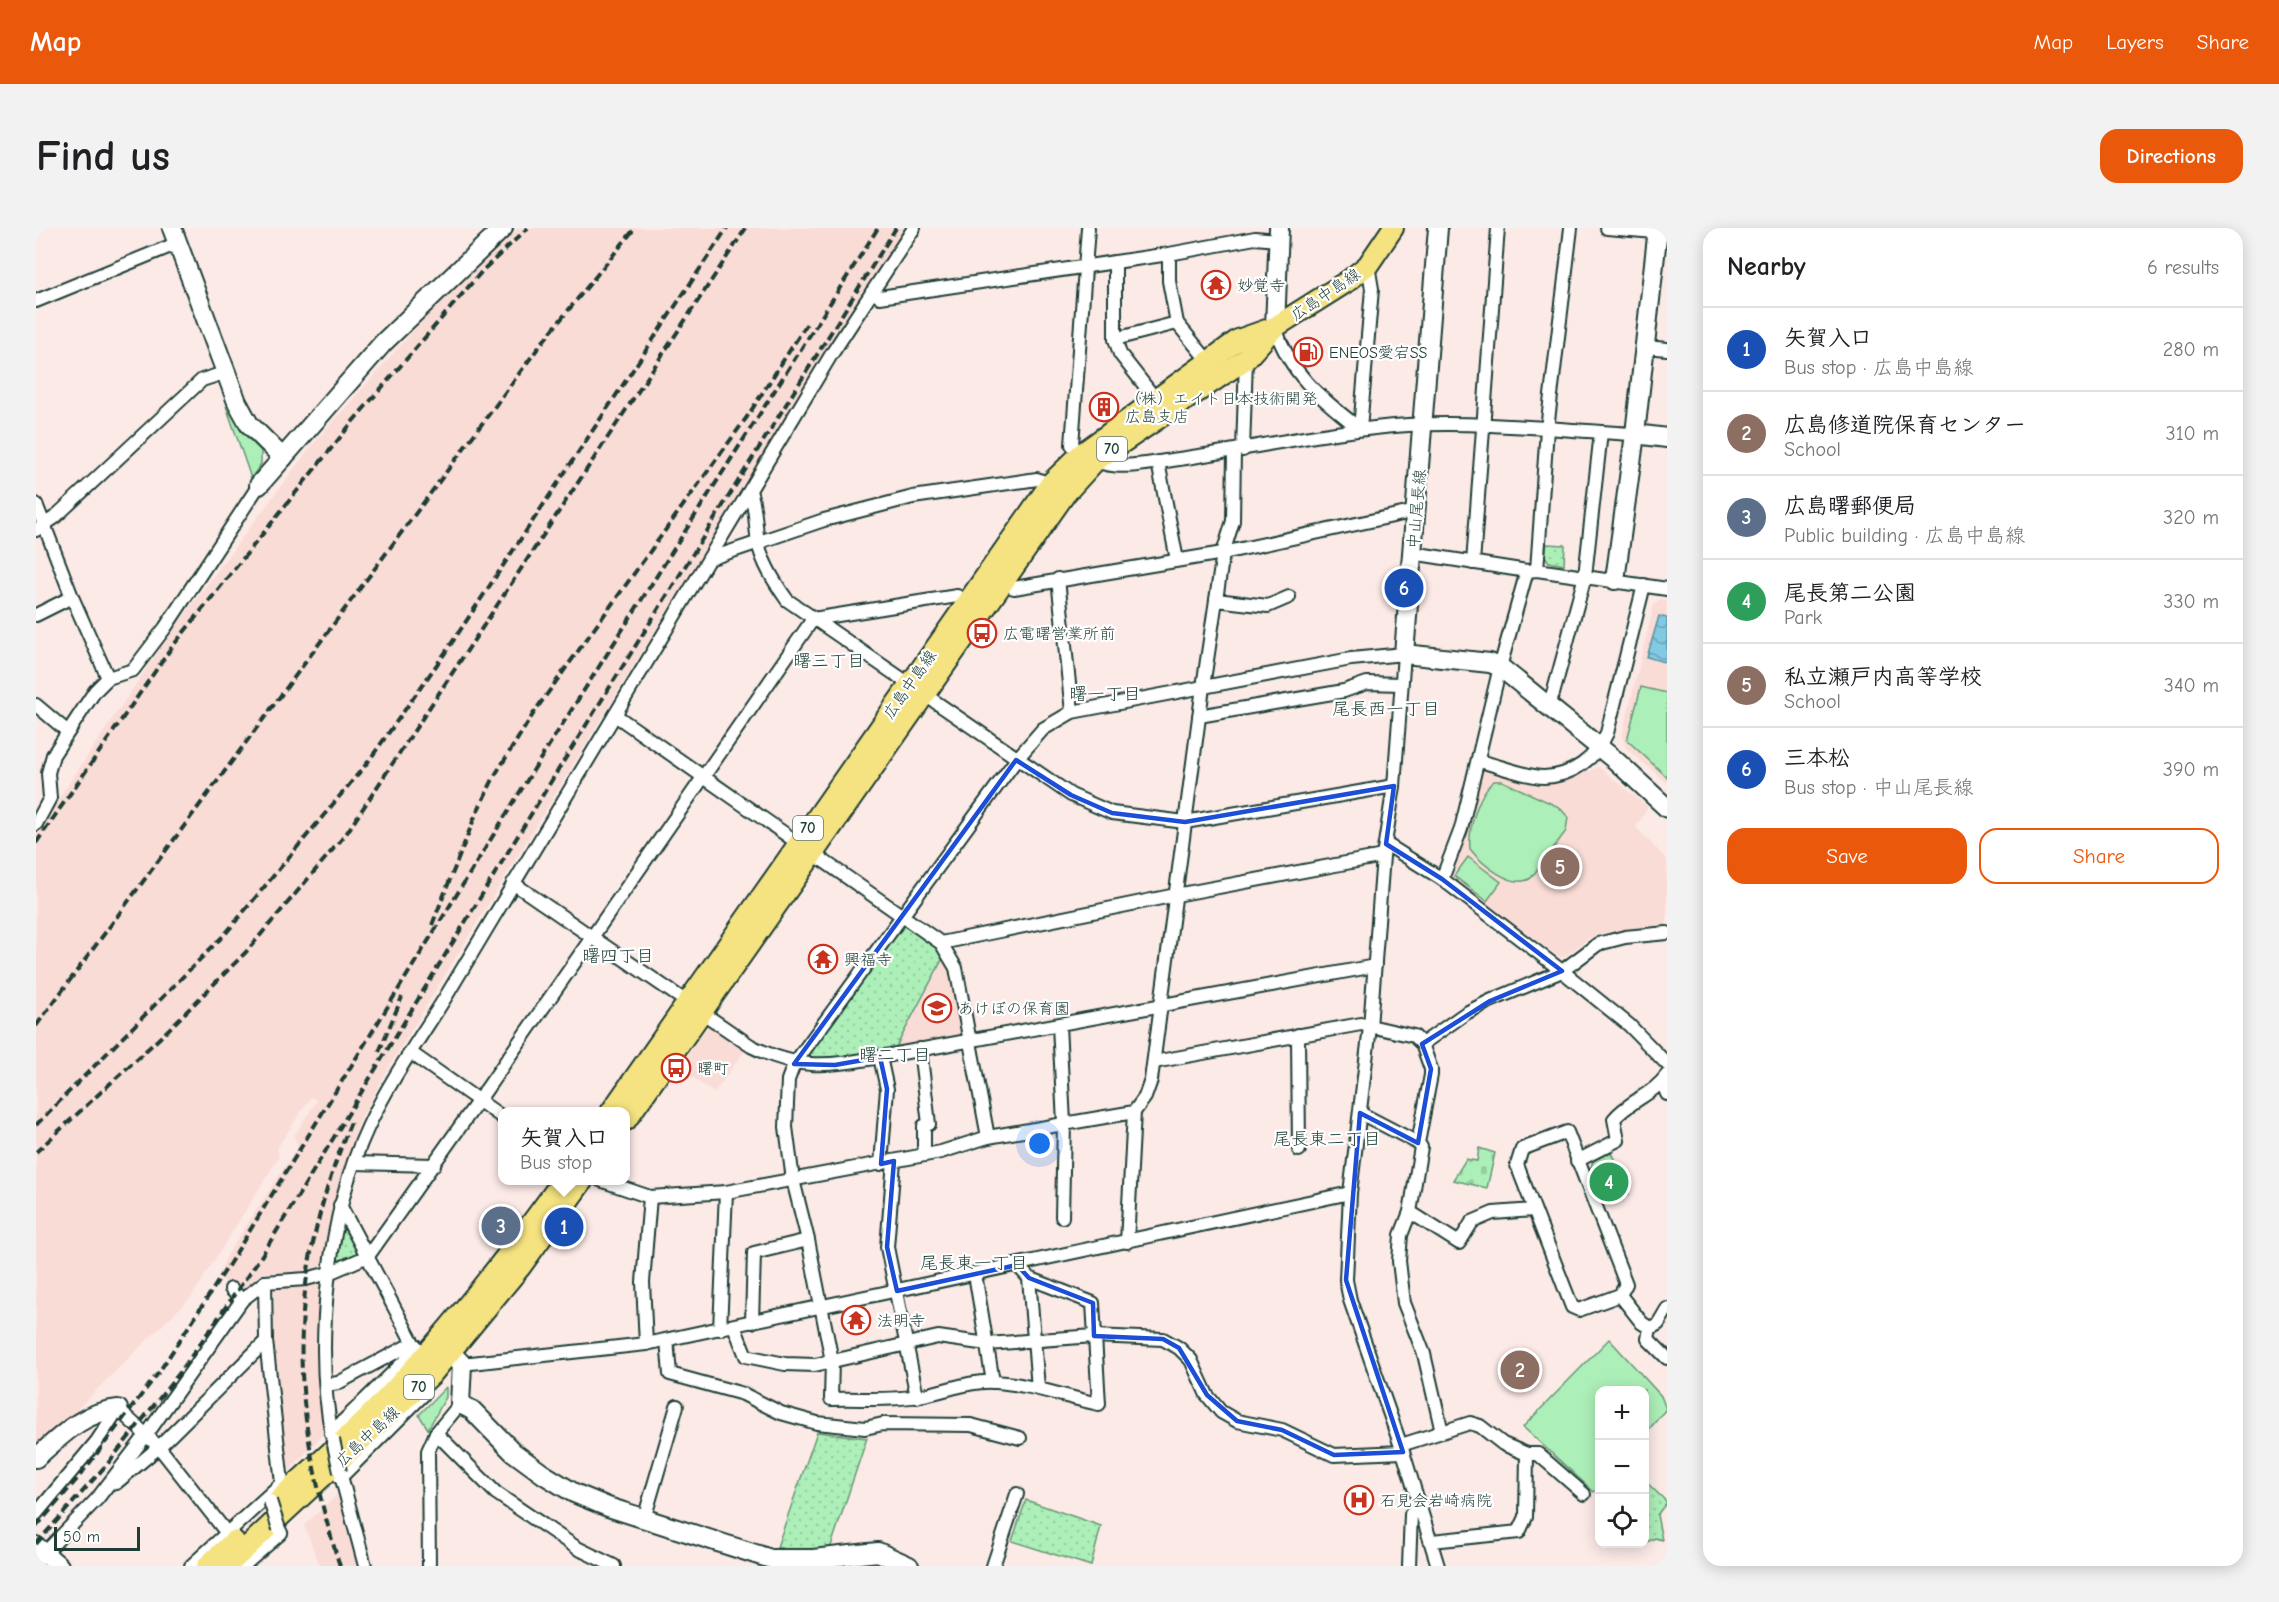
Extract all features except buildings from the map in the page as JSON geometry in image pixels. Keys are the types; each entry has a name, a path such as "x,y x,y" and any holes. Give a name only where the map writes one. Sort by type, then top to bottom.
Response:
{"main road":[{"name":"広島中島線","path":"916,690 967,602 1058,488 1088,457 1157,400 1238,340 1275,327 1348,281 1368,265 1392,228"},
{"name":"広島中島線","path":"1088,457 1246,359 1275,327"},
{"name":"広島中島線","path":"615,1107 693,1008 916,690 1001,582 1058,488"},
{"name":"広島中島線","path":"630,1113 693,1008"},
{"name":"広島中島線","path":"451,1352 508,1256 559,1185"},
{"name":"広島中島線","path":"227,1566 431,1375 521,1266 579,1185"},
{"name":"広島中島線","path":"207,1566 371,1414 418,1349 451,1352"}],"street":[{"path":"36,824 50,798 48,773 53,755 95,691 108,678 133,670 165,628 258,485 383,344 503,228"},
{"path":"365,1566 340,1475 332,1436 326,1385 328,1273 340,1205 367,1129 387,1089 411,1053 750,491 914,228"},
{"path":"1088,228 1072,445 1088,457 1118,467 1238,450 1360,429 1423,425 1547,429 1667,438"},
{"name":"中山尾長線","path":"1404,654 1438,228"},
{"path":"1473,563 1498,228"},
{"path":"1442,879 1461,829 1500,667 1532,570 1571,228"},
{"path":"1607,228 1661,231 1615,580"},
{"path":"872,292 880,297 1169,255 1279,234 1275,327 1281,349 1312,391 1360,429"},
{"path":"36,300 175,235 224,373 249,424 283,458"},
{"path":"1169,255 1169,281 1177,323 1208,361"},
{"path":"1115,262 1115,339 1120,354 1157,400"},
{"path":"1360,429 1372,289 1368,265"},
{"path":"1115,339 1177,323"},
{"path":"1645,347 1667,349"},
{"path":"1127,1242 1134,1113 1145,1097 1154,1062 1203,687 1223,553 1233,521 1246,359"},
{"path":"40,527 202,380 224,373"},
{"path":"1546,704 1553,694 1585,576 1601,432"},
{"path":"1158,462 1177,560"},
{"path":"709,560 824,520 913,497 1037,479 1058,488"},
{"path":"750,491 756,509 758,543 770,574 787,600 1016,760 1071,795 1112,813 1185,822 1394,786"},
{"path":"36,504 40,527 108,678"},
{"path":"1001,582 1011,588 1223,553 1416,511"},
{"path":"1413,553 1644,585 1666,585"},
{"path":"1058,579 1072,712"},
{"path":"1479,761 1544,777 1575,769 1600,748 1607,733 1644,585"},
{"path":"97,1499 147,1434 242,1300 265,1282 306,1279 328,1273 368,1256 434,1165 813,619 957,596 967,602"},
{"path":"36,615 72,597"},
{"path":"1216,600 1268,606 1289,597"},
{"path":"1404,654 1394,786 1383,856 1370,1027 1350,1193 1346,1280 1350,1300 1421,1506 1438,1566"},
{"path":"1017,1265 1029,1278 1093,1303 1099,1404 1056,1395 1038,1388 993,1382 964,1385 917,1397 831,1399 832,1361 808,1240 793,1180 786,1127 786,1102 794,1064 1016,760 1043,729 1072,712 1351,659 1404,654 1500,667 1600,748 1667,808"},
{"path":"1199,716 1344,691 1367,683 1401,684"},
{"path":"36,705 68,732"},
{"path":"615,715 941,943 956,968 988,1137"},
{"path":"1386,844 1442,879 1562,971 1629,1025 1667,1064"},
{"path":"941,943 1383,856"},
{"path":"513,883 751,1046 775,1058 794,1064 834,1065 970,1042 1375,966"},
{"path":"1422,1044 1482,1005 1562,971 1598,944 1667,933"},
{"path":"1154,1062 1362,1024 1414,1036 1422,1044 1431,1069 1418,1143"},
{"path":"1059,1025 1064,1124 1062,1217"},
{"path":"1298,1035 1299,1150"},
{"path":"921,1049 929,1124 924,1126 924,1155"},
{"path":"411,1053 498,1114"},
{"path":"880,1057 887,1089 881,1164"},
{"path":"1577,1161 1618,1140 1614,1119 1624,1107 1664,1078 1667,1094"},
{"path":"615,1185 650,1197 726,1192 924,1155 988,1137 1134,1113"},
{"path":"1360,1113 1418,1143 1421,1148 1410,1212 1401,1235 1399,1261 1404,1303 1425,1354 1442,1432"},
{"path":"1567,1132 1626,1284 1620,1295 1579,1310 1572,1307 1534,1210 1517,1165 1522,1149 1567,1132"},
{"path":"894,1161 887,1247 917,1397"},
{"path":"354,1163 434,1165"},
{"path":"720,1329 726,1192"},
{"path":"460,1404 451,1352 646,1344 1350,1193"},
{"path":"646,1344 643,1282 650,1197"},
{"path":"340,1205 418,1349"},
{"path":"1410,1212 1459,1243 1472,1222 1493,1213 1534,1210"},
{"path":"752,1322 754,1253 808,1240"},
{"path":"975,1274 993,1382"},
{"path":"1029,1278 1036,1338 1038,1388"},
{"path":"192,1566 226,1532 268,1498 282,1483 266,1341 265,1282"},
{"path":"231,1289 242,1300"},
{"path":"1620,1295 1642,1323 1650,1328"},
{"path":"1650,1328 1659,1323 1667,1309"},
{"path":"734,1326 746,1356 785,1364 815,1365 938,1337 987,1344 1036,1338 1094,1336 1163,1339 1179,1348 1191,1360 1207,1395 1221,1412 1238,1421 1282,1430 1334,1455 1402,1449 1470,1423 1480,1425 1503,1444 1527,1454 1538,1454 1584,1494"},
{"path":"1650,1328 1648,1339 1667,1358"},
{"path":"667,1340 670,1374 743,1394 781,1413 817,1423 866,1428 883,1424 971,1425 1020,1438"},
{"path":"59,1566 39,1554 97,1499 159,1446 266,1341"},
{"path":"326,1385 338,1383 418,1349"},
{"path":"332,1436 418,1349"},
{"path":"340,1475 426,1392 431,1375"},
{"path":"429,1566 428,1450 449,1414 460,1404"},
{"path":"460,1404 472,1410 513,1452 543,1474 574,1492 644,1519 771,1559 813,1559 878,1552 909,1566"},
{"path":"644,1519 677,1406"},
{"path":"36,1514 98,1441 118,1409"},
{"path":"36,1458 87,1416 102,1410 118,1409 159,1446 226,1532"},
{"path":"436,1433 496,1493 577,1548 614,1566"},
{"path":"1432,1541 1520,1532 1526,1517 1527,1454"},
{"path":"993,1566 1017,1494"},
{"path":"243,1566 280,1531 268,1498"},
{"path":"1409,1566 1411,1514 1421,1506"}],"highlighted area":[{"path":"1016,760 1071,795 1112,813 1185,822 1394,786 1386,844 1442,879 1562,971 1490,1001 1422,1044 1431,1069 1418,1143 1360,1113 1346,1280 1403,1452 1334,1455 1282,1430 1237,1421 1207,1395 1179,1348 1163,1339 1094,1336 1093,1303 1029,1278 1017,1265 897,1291 887,1247 894,1161 881,1164 887,1089 880,1057 835,1065 794,1064"}],"shaded area":[{"path":"519,228 905,228 821,359 389,1067 360,1120 337,1196 324,1269 319,1387 324,1433 289,1471 277,1416 272,1348 275,1272 260,1274 241,1296 218,1276 228,1254 298,1146 294,1136 317,1100 311,1097 277,1148 279,1157 192,1296 78,1408 79,1412 36,1448 36,832 169,635 312,445 465,273"},
{"path":"1660,600 1667,601 1667,783 1626,748 1622,736 1654,605"},
{"path":"1599,767 1648,807 1636,827 1667,860 1667,928 1599,934 1588,939 1564,957 1559,957 1454,880 1450,873 1480,774 1487,769 1555,784"},
{"name":"あけぼの保育園","path":"943,958 953,980 963,1035 960,1039 895,1049"},
{"path":"710,1023 746,1049 714,1093 679,1067"},
{"path":"337,1495 359,1566 320,1566 304,1525"}],"green space":[{"path":"226,406 241,431 261,451 261,464 251,478"},
{"path":"1547,544 1565,545 1564,565 1549,562 1545,556"},
{"path":"1641,687 1667,693 1667,777 1627,740"},
{"path":"1494,781 1502,781 1559,807 1568,817 1566,831 1531,878 1523,881 1515,881 1498,874 1470,849 1475,812 1483,794"},
{"path":"1468,857 1501,882 1487,901 1454,876"},
{"path":"905,926 938,949 943,958 895,1049 832,1061 807,1060 805,1056 898,927"},
{"path":"1479,1148 1495,1153 1487,1188 1453,1180 1466,1159 1477,1161"},
{"path":"1611,1152 1629,1194 1603,1204 1590,1170 1593,1161"},
{"path":"347,1229 358,1249 355,1255 340,1260 337,1258 342,1230"},
{"path":"1609,1339 1661,1396 1666,1409 1649,1429 1649,1386 1595,1386 1594,1492 1523,1427"},
{"path":"446,1387 446,1397 428,1429 419,1415"},
{"path":"817,1432 867,1438 830,1549 801,1553 777,1547"},
{"path":"1649,1485 1667,1502 1657,1515 1662,1540 1655,1538 1649,1541"},
{"path":"1026,1500 1101,1526 1091,1566 1012,1541"}],"water":[{"path":"1659,616 1667,618 1667,663 1647,657"}],"railway":[{"path":"36,843 172,647 354,420 483,270 528,228"},
{"path":"36,1026 541,344 635,228"},
{"path":"36,1125 226,933 368,762 445,653 727,228"},
{"path":"36,1152 165,1033 246,952 346,834 746,228"},
{"path":"36,1527 78,1478 159,1372 228,1266 539,761 878,228"},
{"path":"36,1544 109,1462 181,1371 262,1255 555,775 896,228"},
{"path":"432,925 476,814 495,775 537,708 747,417 808,322"},
{"path":"379,1052 402,997"},
{"path":"340,1566 323,1507 311,1451 303,1396 302,1343 305,1290 315,1236 330,1180 351,1122"}],"place":[{"name":"妙覚寺","path":"1216,285"},
{"name":"ENEOS愛宕SS","path":"1308,352"},
{"name":"（株）エイト日本技術開発 広島支店","path":"1104,407"},
{"name":"三本松","path":"1404,588"},
{"name":"広電曙営業所前","path":"982,633"},
{"name":"私立瀬戸内高等学校","path":"1560,867"},
{"name":"興福寺","path":"823,959"},
{"name":"あけぼの保育園","path":"937,1008"},
{"name":"曙町","path":"676,1068"},
{"name":"尾長第二公園","path":"1609,1182"},
{"name":"広島曙郵便局","path":"501,1226"},
{"name":"矢賀入口","path":"564,1227"},
{"name":"法明寺","path":"856,1320"},
{"name":"広島修道院保育センター","path":"1520,1370"},
{"name":"石見会岩崎病院","path":"1359,1500"}],"district":[{"name":"曙三丁目","path":"829,661"},
{"name":"曙一丁目","path":"1105,694"},
{"name":"尾長西一丁目","path":"1386,709"},
{"name":"曙四丁目","path":"618,956"},
{"name":"曙二丁目","path":"895,1055"},
{"name":"尾長東二丁目","path":"1327,1139"},
{"name":"尾長東一丁目","path":"974,1263"}]}
